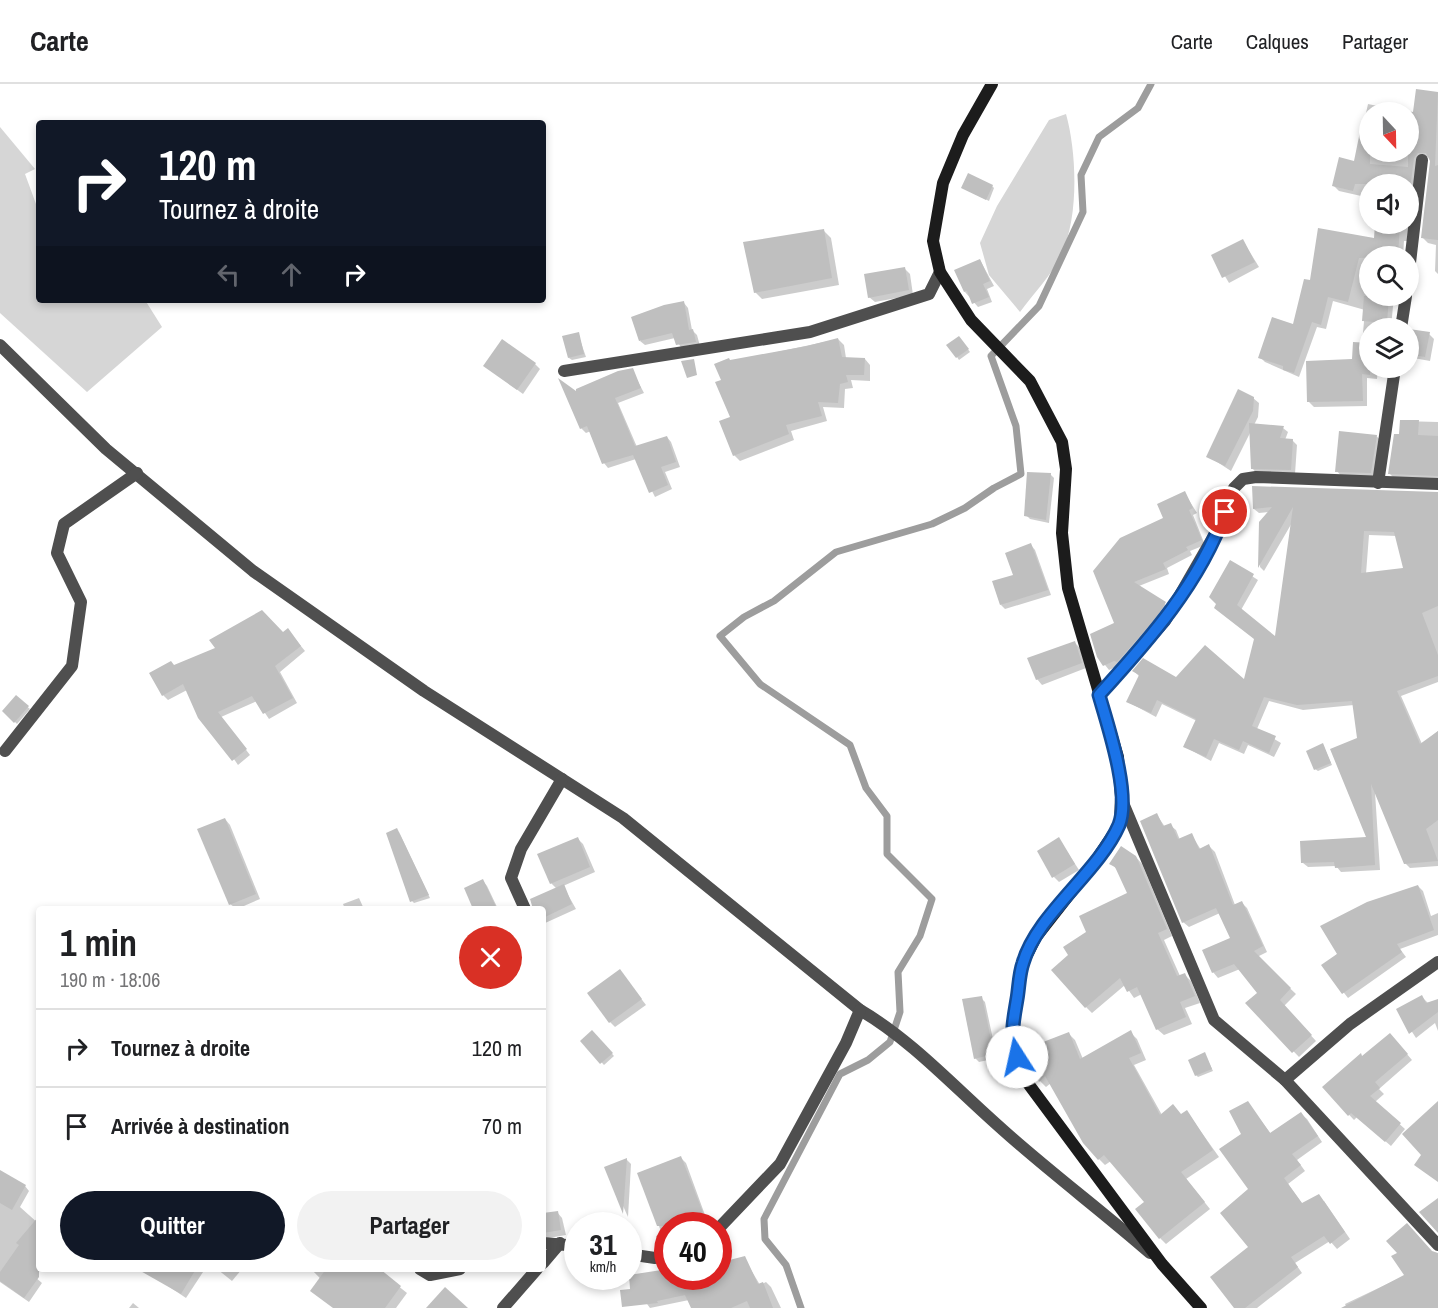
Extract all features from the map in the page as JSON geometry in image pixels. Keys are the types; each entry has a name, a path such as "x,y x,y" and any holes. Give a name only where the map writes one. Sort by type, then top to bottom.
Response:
{"street":[{"path":"992,84 963,135 943,183 933,241 940,272 971,320 1030,381 1062,442 1066,469 1062,533 1068,588 1118,757 1121,797 1120,824 1094,863 1036,937 1023,963 1011,1036 1024,1078 1162,1264 1201,1308"},
{"path":"1412,246 1422,160"},
{"path":"564,371 810,332 929,294 940,272"},
{"path":"0,345 106,449 253,571 424,690 623,818 860,1010 901,1036 1030,1155 1108,1216 1162,1264"},
{"path":"1378,483 1394,378"},
{"path":"5,751 72,666 81,602 57,553 64,524 137,473"},
{"path":"1099,695 1165,621 1220,527 1234,488 1242,479 1256,477 1438,484"},
{"path":"524,906 511,878 521,849 562,779"},
{"path":"1121,797 1214,1020 1285,1080 1438,1245"},
{"path":"1285,1080 1350,1024 1438,962"},
{"path":"732,1214 780,1164 846,1043 860,1010"},
{"path":"546,1243 564,1244"},
{"path":"546,1259 560,1243"},
{"path":"425,1272 430,1275 445,1272"},
{"path":"503,1308 534,1272"}],"shaded area":[{"path":"1066,114 1074,166 1071,223 1067,240 1057,262 1020,312 989,275 980,243 997,206 1049,120"},
{"path":"0,127 35,169 25,174 36,204 36,303 147,303 162,327 87,392 0,313"}],"building":[{"path":"1416,89 1438,92 1435,166 1438,165 1438,240 1421,238 1430,161 1426,153 1419,153 1419,102 1414,102"},
{"path":"1359,137 1359,162 1408,167 1408,162 1413,162 1412,174 1359,174 1359,184 1355,184 1353,191 1332,186 1339,157 1354,161"},
{"path":"968,173 993,185 986,200 961,188"},
{"path":"1318,228 1374,238 1374,234 1399,234 1399,246 1359,246 1359,258 1348,302 1328,297 1321,325 1312,322 1294,373 1283,370 1283,366 1258,358 1272,317 1293,324 1304,279 1310,280"},
{"path":"824,229 832,278 754,293 743,242"},
{"path":"1243,239 1255,262 1222,278 1211,255"},
{"path":"980,259 990,281 983,284 989,297 972,304 954,270"},
{"path":"905,267 909,290 868,298 864,274"},
{"path":"684,301 689,330 693,329 696,342 676,345 672,333 639,341 631,317 664,305"},
{"path":"1363,306 1388,306 1387,318 1362,318"},
{"path":"1419,330 1430,332 1425,357 1419,356"},
{"path":"579,332 584,354 568,358 562,336"},
{"path":"959,336 969,349 956,358 946,345"},
{"path":"838,338 842,357 865,358 864,375 846,375 848,382 840,384 838,403 818,402 822,416 786,425 789,434 733,456 719,421 730,417 715,382 721,380 714,364 729,358 730,360 807,346"},
{"path":"502,339 536,363 517,390 483,366"},
{"path":"1353,342 1359,342 1359,378 1362,378 1363,401 1307,402 1306,361 1352,359"},
{"path":"694,359 697,375 687,378 681,361"},
{"path":"633,368 641,388 615,398 635,446 667,436 676,462 661,467 668,485 649,493 633,455 602,464 587,426 580,429 558,378 576,391 576,389 618,371"},
{"path":"1238,389 1254,397 1253,411 1225,466 1206,457"},
{"path":"1400,420 1419,420 1418,435 1438,436 1438,476 1388,474 1394,434 1399,434"},
{"path":"1249,423 1284,426 1280,438 1293,439 1291,470 1251,469"},
{"path":"1339,431 1377,435 1371,473 1335,472"},
{"path":"1027,472 1051,473 1046,520 1024,516"},
{"path":"1252,486 1438,492 1438,606 1422,613 1438,655 1438,676 1397,691 1420,744 1438,731 1438,820 1426,829 1438,861 1404,864 1371,784 1375,865 1335,868 1334,862 1301,863 1300,841 1366,837 1330,749 1357,738 1352,701 1297,705 1264,697 1252,726 1276,736 1269,753 1243,741 1239,750 1214,739 1206,757 1183,747 1196,719 1157,700 1151,713 1126,702 1139,675 1132,671 1143,658 1176,677 1205,645 1244,679 1254,639 1214,608 1216,604 1209,597 1230,560 1254,574 1237,605 1275,636 1293,507 1258,568 1259,522 1272,507 1253,509","holes":["1364,531 1394,532 1403,568 1361,573"]},
{"path":"1185,491 1193,508 1189,510 1202,540 1186,547 1188,550 1163,563 1166,569 1134,582 1166,602 1157,617 1117,662 1103,666 1097,657 1090,634 1114,623 1093,571 1120,538 1163,518 1157,504"},
{"path":"1031,543 1048,590 1000,605 992,581 1013,575 1005,553"},
{"path":"262,610 283,632 288,628 301,646 275,666 293,698 263,714 252,696 218,712 247,749 232,761 198,718 183,684 162,696 149,673 171,661 174,665 215,648 209,640"},
{"path":"1075,641 1082,663 1036,680 1027,658"},
{"path":"16,695 29,706 14,723 2,711"},
{"path":"1323,743 1331,763 1314,770 1306,751"},
{"path":"1157,813 1163,826 1171,823 1178,839 1192,833 1199,849 1209,844 1233,905 1242,901 1263,946 1254,951 1291,988 1280,1000 1312,1035 1292,1053 1245,1003 1257,993 1234,964 1212,973 1202,950 1230,938 1216,908 1182,923 1140,821"},
{"path":"225,818 256,894 229,905 197,829"},
{"path":"397,828 429,895 410,902 386,833"},
{"path":"578,837 590,867 550,884 537,854"},
{"path":"1059,837 1075,864 1052,878 1037,851"},
{"path":"1121,846 1136,856 1167,929 1158,933 1177,976 1185,973 1195,996 1180,1002 1186,1017 1156,1030 1137,987 1127,992 1120,978 1085,1008 1051,970 1068,955 1063,947 1086,932 1079,916 1127,893 1115,867 1109,864"},
{"path":"483,879 496,906 472,906 464,888"},
{"path":"564,884 572,904 546,917 546,906 532,906 530,899"},
{"path":"1418,885 1434,930 1397,944 1402,952 1342,994 1321,965 1337,954 1320,926 1367,902"},
{"path":"620,969 642,999 609,1023 587,993"},
{"path":"1422,995 1426,1003 1438,999 1438,1012 1409,1034 1396,1009"},
{"path":"982,996 994,1054 974,1059 962,999"},
{"path":"592,1030 613,1053 600,1064 580,1041"},
{"path":"1131,1030 1141,1053 1129,1058 1160,1115 1173,1104 1181,1114 1187,1110 1213,1150 1181,1172 1205,1202 1159,1239 1135,1209 1144,1202 1104,1155 1098,1160 1083,1143 1045,1076 1039,1082 1025,1049 1069,1032 1080,1059"},
{"path":"1390,1033 1408,1054 1375,1082 1380,1088 1370,1096 1401,1123 1385,1142 1351,1113 1348,1116 1322,1087 1361,1053 1362,1056"},
{"path":"1205,1052 1212,1069 1195,1076 1188,1060"},
{"path":"1248,1101 1270,1133 1301,1112 1318,1136 1292,1154 1301,1165 1284,1178 1302,1203 1319,1194 1345,1232 1330,1244 1324,1236 1291,1257 1298,1267 1245,1308 1234,1308 1210,1277 1248,1247 1220,1213 1248,1189 1219,1149 1241,1134 1229,1111"},
{"path":"1438,1101 1438,1182 1414,1165 1421,1155 1402,1134"},
{"path":"681,1156 702,1212 654,1212 654,1218 637,1173"},
{"path":"627,1158 623,1212 622,1212 604,1167"},
{"path":"0,1170 26,1185 12,1210 0,1203"},
{"path":"1438,1198 1438,1233 1419,1212"},
{"path":"558,1211 561,1230 546,1232 546,1213"},
{"path":"36,1220 36,1272 39,1272 39,1277 24,1298 0,1281 0,1272 19,1245 16,1243"},
{"path":"1407,1223 1432,1251 1438,1253 1438,1308 1341,1308 1404,1275 1391,1256 1397,1253 1386,1241"},
{"path":"745,1256 758,1284 763,1282 773,1308 750,1308 747,1301 731,1308 691,1308 685,1295 657,1301 658,1303 622,1307 620,1290 642,1290 642,1273 654,1271 654,1290 732,1290 732,1259"},
{"path":"142,1272 194,1272 181,1294"},
{"path":"324,1272 384,1272 401,1286 385,1308 333,1308 310,1291"},
{"path":"445,1287 468,1308 426,1308"}],"waterway":[{"path":"801,1308 786,1265 765,1239 764,1219 840,1074 868,1060 890,1042 900,1012 898,972 920,936 932,899 887,854 887,816 866,788 850,745 760,684 720,636 744,617 774,601 836,552 932,524 965,508 994,488 1021,474 1016,426 991,356 1039,306 1083,212 1081,175 1099,137 1138,108 1151,84"}],"route":[{"path":"1017,1057 1011,1036 1023,963 1036,937 1094,863 1120,824 1121,797 1118,757 1099,695 1165,621 1205,555 1225,512"}]}
